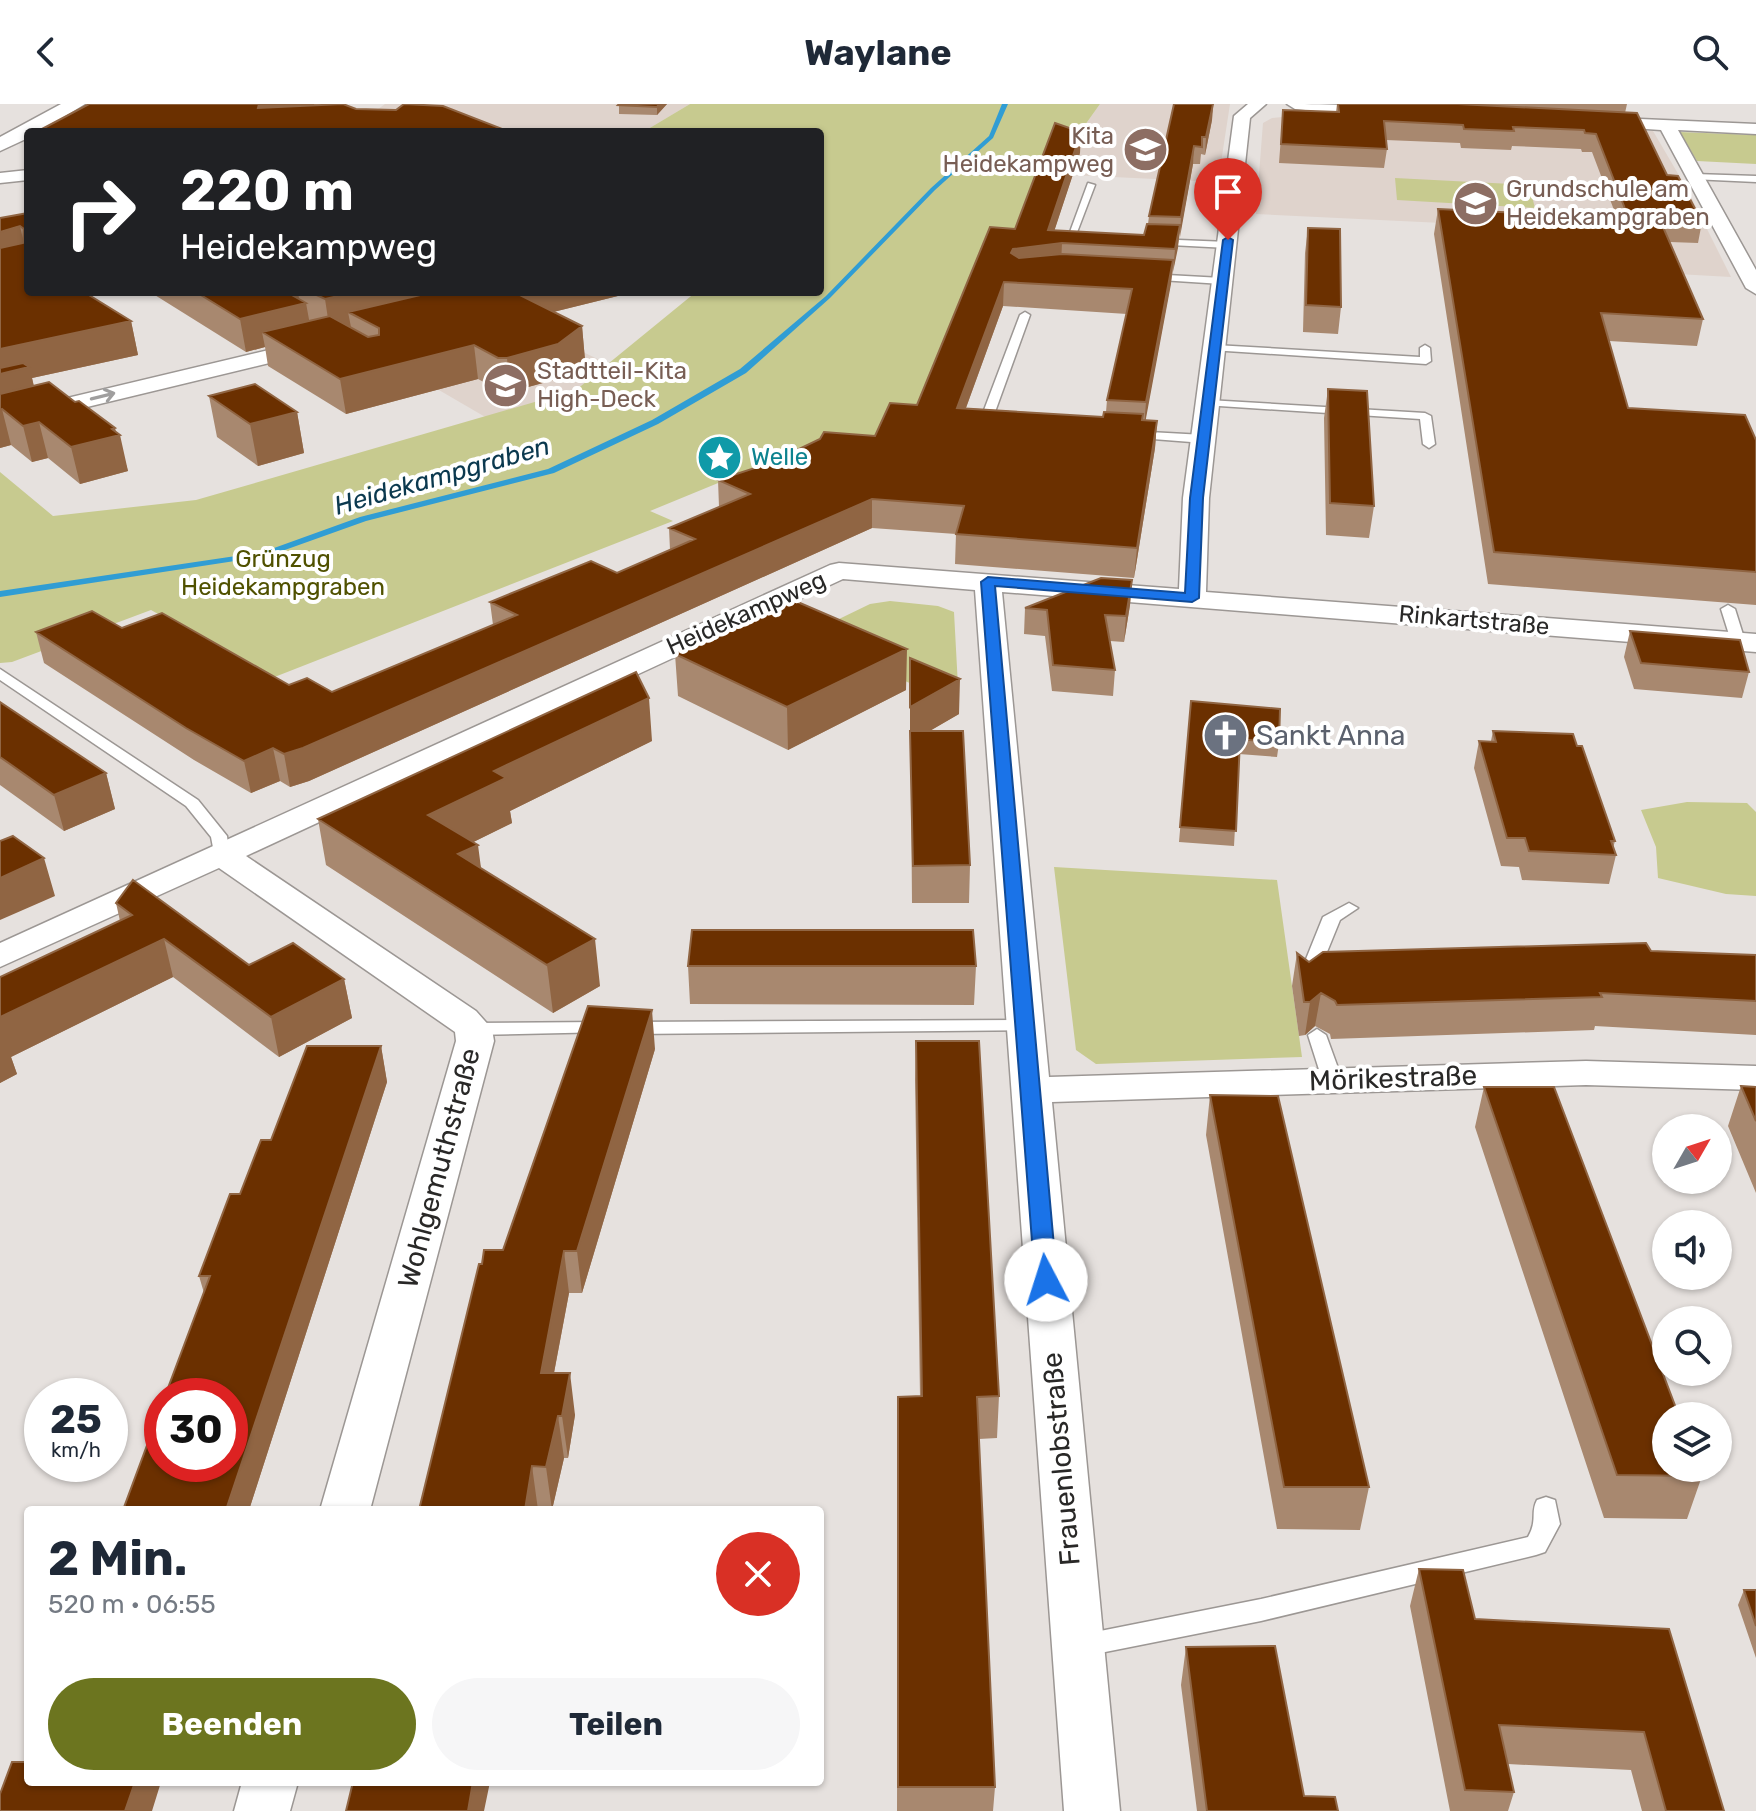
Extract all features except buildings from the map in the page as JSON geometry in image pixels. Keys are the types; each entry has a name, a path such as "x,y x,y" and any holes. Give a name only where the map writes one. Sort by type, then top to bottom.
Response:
{"main road":[{"path":"0,129 46,104"},
{"path":"32,128 75,104"},
{"path":"1,145 24,132"}],"street":[{"path":"1192,598 1193,530 1242,116 1258,104"},
{"path":"1295,104 1387,110"},
{"path":"1584,122 1756,129"},
{"path":"1667,126 1755,285"},
{"path":"0,178 24,175"},
{"path":"0,421 332,340"},
{"name":"Heidekampweg","path":"0,956 839,571 1192,598"},
{"name":"Frauenlobstraße","path":"988,582 1092,1811"},
{"name":"Rinkartstraße","path":"1192,598 1747,642"},
{"name":"Wohlgemuthstraße","path":"221,854 463,1019 473,1029 475,1041 346,1506"},
{"name":"Mörikestraße","path":"1030,1090 1586,1073 1756,1078"},
{"path":"262,1811 269,1786"}],"lane":[{"path":"1695,177 1756,179"},
{"path":"1091,185 1070,238 1102,239"},
{"path":"1149,241 1228,245"},
{"path":"1135,276 1222,281"},
{"path":"1000,427 984,426 1025,315"},
{"path":"1215,348 1426,361 1425,348"},
{"path":"1208,403 1425,416 1429,444"},
{"path":"1110,433 1204,439"},
{"path":"1728,609 1747,642"},
{"path":"0,673 192,803 219,836 221,854"},
{"path":"1305,986 1322,935 1332,917 1349,908"},
{"path":"473,1029 1024,1026"},
{"path":"1317,1035 1332,1079"},
{"path":"1078,1647 1261,1610 1536,1545 1548,1524 1546,1507"}],"shaded area":[{"path":"385,104 690,104 650,128 476,128 370,115"},
{"name":"Kita Heidekampweg","path":"1100,104 1230,104 1218,182 1050,174"},
{"name":"Grundschule am Heidekampgraben","path":"1303,115 1653,131 1687,189 1731,277 1623,271 1607,231 1256,214 1263,123 1272,118"},
{"name":"Stadtteil-Kita High-Deck","path":"562,342 608,364 576,390 487,418 420,379"}],"green space":[{"name":"Grünzug Heidekampgraben","path":"690,104 1100,104 1050,174 924,415 882,448 723,481 650,511 673,521 272,678 151,610 12,662 0,663 0,472 53,516 196,500 576,390 691,296 824,296 824,128 650,128"},
{"path":"1679,132 1756,135 1756,164 1697,161"},
{"path":"1395,178 1529,185 1535,208 1397,200"},
{"path":"890,601 938,606 954,612 959,705 804,636 870,604"},
{"path":"1687,802 1747,803 1756,812 1756,896 1726,894 1658,878 1656,847 1641,810"},
{"path":"1054,867 1277,880 1302,1057 1096,1064 1076,1050"}],"waterway":[{"name":"Heidekampgraben","path":"0,594 265,554 363,519 551,471 655,422 743,371 828,297 933,189 991,137 1005,104"}],"place":[{"name":"Kita Heidekampweg","path":"1145,150"},
{"name":"Grundschule am Heidekampgraben","path":"1475,203"},
{"name":"Stadtteil-Kita High-Deck","path":"506,385"},
{"name":"Welle","path":"720,457"},
{"name":"Sankt Anna","path":"1225,735"}],"route":[{"path":"1046,1280 988,582 1192,598 1196,498 1228,240"}]}
